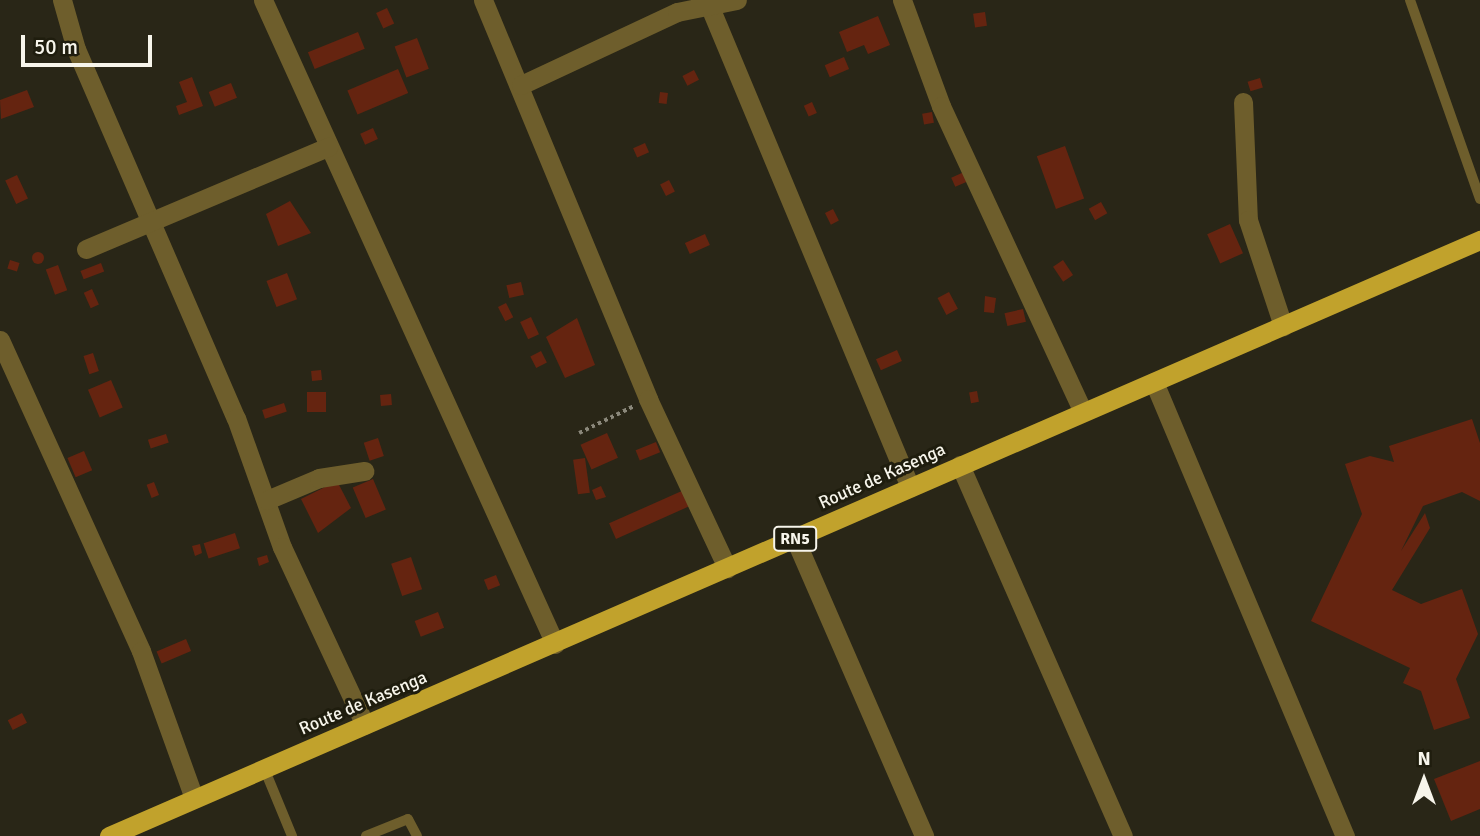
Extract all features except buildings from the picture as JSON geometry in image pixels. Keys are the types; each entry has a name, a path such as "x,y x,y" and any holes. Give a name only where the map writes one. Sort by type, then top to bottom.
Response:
{"highway":[{"name":"Route de Kasenga","path":"109,836 1480,240"}],"street":[{"path":"62,0 76,48 152,219 267,500 295,576 365,725"},
{"path":"263,0 555,644"},
{"path":"483,0 521,86 648,399 727,568"},
{"path":"521,86 677,12 737,0"},
{"path":"902,0 941,106 1083,412"},
{"path":"709,4 910,487"},
{"path":"1243,102 1248,220 1283,326"},
{"path":"86,249 328,147"},
{"path":"0,340 141,651 194,799"},
{"path":"1154,382 1345,836"},
{"path":"960,465 1124,836"},
{"path":"267,500 319,478 364,471"},
{"path":"795,539 924,836"}],"lane":[{"path":"1410,0 1480,199"},
{"path":"264,768 292,836"},
{"path":"366,836 408,819 417,836"}],"path":[{"path":"579,433 648,399"}]}
